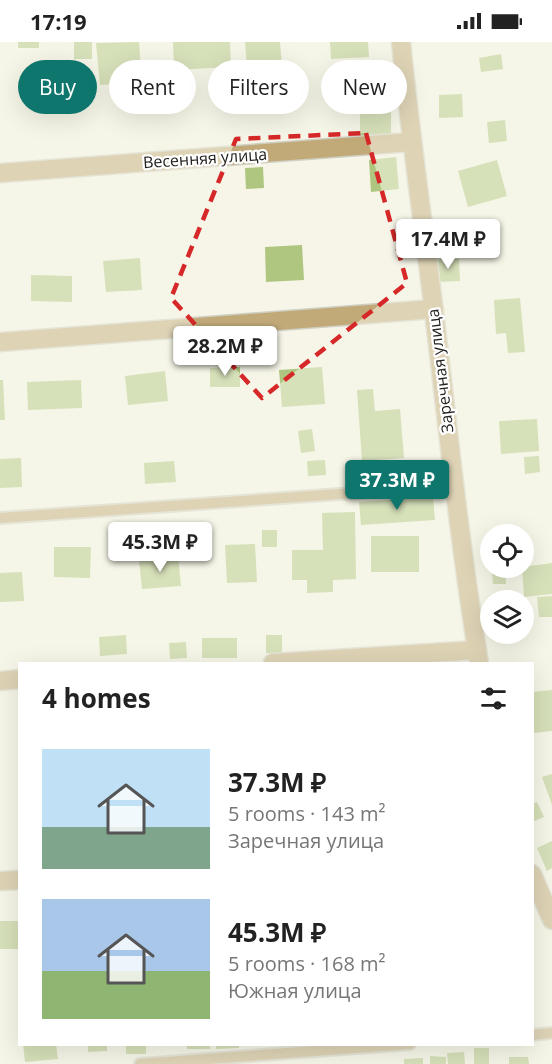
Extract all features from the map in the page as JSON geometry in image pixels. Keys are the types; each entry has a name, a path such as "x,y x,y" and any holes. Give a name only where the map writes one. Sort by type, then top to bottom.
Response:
{"street":[{"name":"Заречная улица","path":"400,42 454,486 478,656"},
{"name":"Весенняя улица","path":"0,173 411,142"},
{"path":"0,342 434,309"},
{"path":"302,662 478,656"},
{"path":"0,681 18,679"},
{"path":"534,879 552,920"},
{"path":"0,881 18,880"}],"lane":[{"path":"0,518 454,486"},
{"path":"534,1035 552,1034"},
{"path":"140,1064 383,1046"}],"highlighted area":[{"path":"366,133 407,283 262,398 171,298 236,139"}],"building":[{"path":"18,42 39,42 39,48 18,48"},
{"path":"74,42 92,42 92,59 74,59"},
{"path":"139,42 140,60 109,60 109,84 100,85 96,43"},
{"path":"173,42 230,42 231,60 208,60 208,68 196,69 196,60 174,60"},
{"path":"245,42 280,42 282,60 246,60"},
{"path":"330,42 368,42 369,57 331,59"},
{"path":"501,54 503,69 481,72 479,58"},
{"path":"462,94 463,117 439,118 439,95"},
{"path":"360,114 391,114 391,137 360,137"},
{"path":"505,120 507,141 489,143 487,122"},
{"path":"396,157 399,189 371,192 369,160"},
{"path":"497,160 507,196 468,207 458,171"},
{"path":"263,167 264,188 246,189 245,168"},
{"path":"302,245 304,280 266,282 265,247"},
{"path":"140,258 142,290 106,292 103,261"},
{"path":"437,259 459,259 460,281 437,282"},
{"path":"31,275 72,276 72,302 31,301"},
{"path":"520,298 525,352 508,353 506,333 496,334 494,300"},
{"path":"240,367 240,387 210,387 210,368"},
{"path":"322,367 325,404 282,407 279,370"},
{"path":"165,371 168,401 128,405 125,376"},
{"path":"0,380 3,380 5,420 0,420"},
{"path":"81,380 82,408 28,410 27,382"},
{"path":"373,389 375,411 400,409 404,458 362,461 357,390"},
{"path":"537,419 539,451 501,454 499,421"},
{"path":"312,429 315,451 301,453 298,431"},
{"path":"539,456 540,472 525,474 524,457"},
{"path":"21,458 22,487 0,488 0,459"},
{"path":"325,460 326,475 308,476 307,461"},
{"path":"174,461 176,482 145,484 144,463"},
{"path":"433,497 435,520 361,525 359,502"},
{"path":"355,512 356,579 333,580 333,592 307,593 307,580 292,580 292,550 323,550 322,513"},
{"path":"262,530 277,530 277,547 262,547"},
{"path":"371,536 419,536 419,572 371,572"},
{"path":"255,544 257,582 227,583 225,545"},
{"path":"54,547 91,547 90,578 54,577"},
{"path":"178,556 181,586 142,589 139,560"},
{"path":"552,563 552,594 534,596 534,590 524,590 523,578 534,578 534,565"},
{"path":"22,572 24,601 0,602 0,573"},
{"path":"492,578 506,578 506,584 493,584"},
{"path":"552,596 552,617 539,617 537,597"},
{"path":"126,635 127,654 100,656 99,637"},
{"path":"266,635 282,635 282,653 266,653"},
{"path":"202,638 237,638 237,658 202,658"},
{"path":"186,642 187,658 170,659 169,643"},
{"path":"552,690 552,731 534,733 534,692"},
{"path":"552,774 552,805 542,777"},
{"path":"537,802 544,817 534,821 534,803"},
{"path":"552,841 552,868 547,871 537,848"},
{"path":"0,921 18,921 18,949 0,949"},
{"path":"23,1046 56,1046 58,1059 25,1062"},
{"path":"88,1046 107,1046 107,1051 88,1052"},
{"path":"126,1046 146,1046 146,1054 126,1054"},
{"path":"187,1046 210,1046 210,1049 187,1049"},
{"path":"216,1046 239,1046 239,1048 216,1049"},
{"path":"474,1048 489,1048 489,1064 474,1064"},
{"path":"464,1052 465,1064 448,1064 447,1053"},
{"path":"430,1056 446,1057 446,1064 430,1064"},
{"path":"509,1057 528,1057 529,1064 509,1064"},
{"path":"423,1058 423,1064 404,1064 404,1059"}]}
